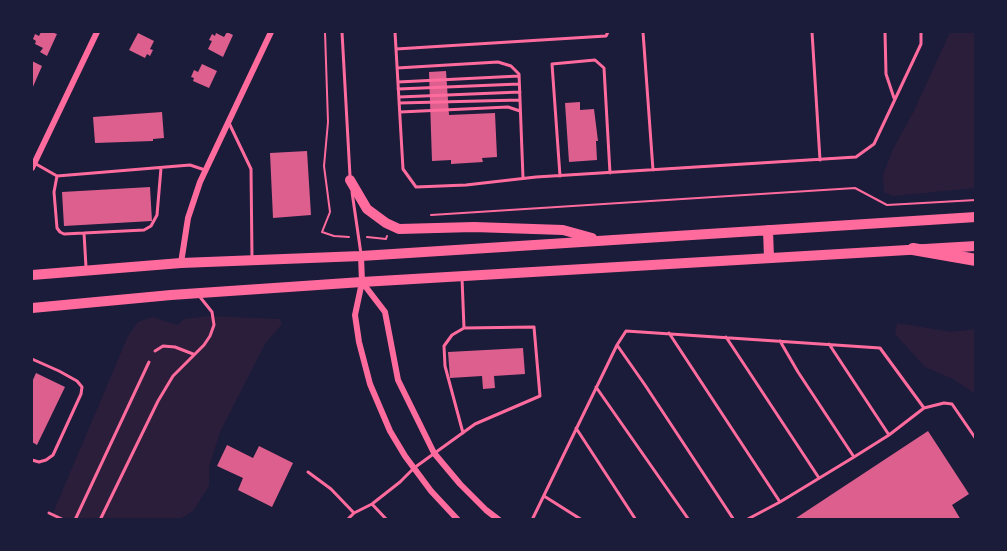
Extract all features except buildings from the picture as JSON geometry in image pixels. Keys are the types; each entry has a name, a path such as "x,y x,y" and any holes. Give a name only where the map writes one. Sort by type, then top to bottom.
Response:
{"highway":[{"path":"913,249 975,260"}],"main road":[{"path":"350,180 367,209 391,226 412,230 474,227 563,230 601,240"},
{"path":"32,275 181,262 361,255 975,217"},
{"path":"768,230 769,258"},
{"path":"32,308 197,293 362,282 975,246"}],"street":[{"path":"33,165 97,32"},
{"path":"181,262 188,218 205,170 271,32"},
{"path":"361,255 362,282 355,315 359,342 370,384 390,431 414,468 431,491 458,519"},
{"path":"362,282 385,312 398,380 434,453 460,484 486,510 499,519"}],"lane":[{"path":"342,32 350,180 361,255"},
{"path":"395,32 403,169 416,187 856,157 874,144 921,44 921,32"},
{"path":"396,49 606,36 608,32"},
{"path":"643,32 653,170"},
{"path":"812,32 820,160"},
{"path":"885,32 886,75 894,100"},
{"path":"560,176 552,64 595,60 604,68 610,173"},
{"path":"397,68 498,62 511,66 519,76 523,178"},
{"path":"398,82 519,76"},
{"path":"398,89 519,84"},
{"path":"399,97 520,92"},
{"path":"399,103 520,100"},
{"path":"400,112 508,107 520,111"},
{"path":"228,122 251,169 252,260"},
{"path":"33,165 57,176 190,165 205,170"},
{"path":"57,176 54,192 57,228 64,234 144,230 151,226 157,215 160,168"},
{"path":"84,232 86,271"},
{"path":"462,277 464,327"},
{"path":"100,519 158,401 173,376 210,336 214,325 212,312 197,293"},
{"path":"347,519 372,504 414,468 434,453 463,433 475,424 540,396 534,327 464,327 452,335 444,346 446,366 463,433"},
{"path":"532,519 616,345 626,331 880,348 924,408"},
{"path":"669,333 780,502"},
{"path":"726,337 819,479"},
{"path":"780,341 854,457"},
{"path":"828,344 889,435"},
{"path":"616,345 734,519"},
{"path":"155,351 163,346 175,347 193,354"},
{"path":"32,359 77,381 82,387 81,394 53,455 39,462 32,460"},
{"path":"75,519 149,363"},
{"path":"596,387 689,519"},
{"path":"746,519 819,479 889,435 924,408 944,403 952,404 975,439"},
{"path":"576,428 636,519"},
{"path":"308,472 331,489 354,513"},
{"path":"544,496 582,519"},
{"path":"372,504 387,519"},
{"path":"49,513 64,519"}],"path":[{"path":"325,32 328,122 324,166 330,212 322,232 334,236 386,239 391,226"},
{"path":"427,215 855,188 887,205 975,200"}],"shaded area":[{"path":"950,32 975,32 975,188 893,196 884,192 883,175 893,149 914,111"},
{"path":"208,316 280,319 282,324 265,344 220,432 209,467 209,486 193,511 180,519 50,520 128,336 138,322 152,317 178,325 184,319"},
{"path":"897,323 951,332 975,329 975,394 953,379 925,367 895,334"}]}
